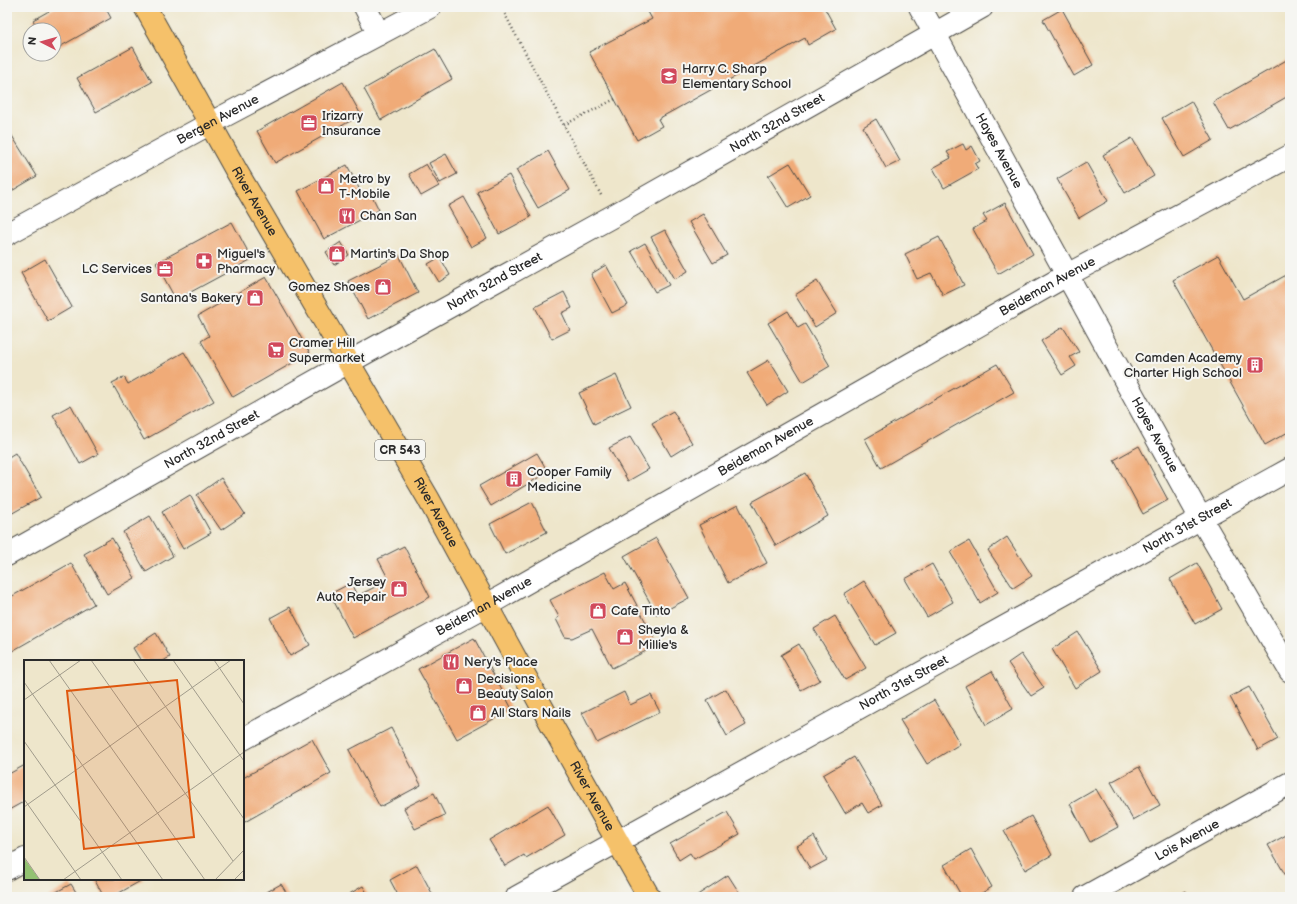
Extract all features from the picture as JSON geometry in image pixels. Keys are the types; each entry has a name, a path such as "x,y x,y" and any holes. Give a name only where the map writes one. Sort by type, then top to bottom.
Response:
{"main road":[{"name":"River Avenue","path":"145,7 209,124 349,362 487,605 554,729 649,897"}],"street":[{"path":"365,7 379,34"},
{"name":"Bergen Avenue","path":"7,234 209,124 430,7"},
{"name":"Hayes Avenue","path":"920,7 1200,517 1290,671"},
{"name":"North 32nd Street","path":"7,555 349,362 613,216 982,7"},
{"name":"Beideman Avenue","path":"244,738 487,605 1067,275 1290,156"},
{"name":"North 31st Street","path":"517,897 1200,517 1290,469"},
{"name":"Lois Avenue","path":"1086,897 1290,783"},
{"path":"7,869 24,860"}],"path":[{"path":"501,7 613,216"},
{"path":"564,125 615,99"}],"building":[{"path":"56,7 105,7 111,18 62,46 62,22 34,22 33,20"},
{"name":"Harry C. Sharp Elementary School","path":"654,7 824,7 836,29 808,45 805,38 658,119 662,126 637,140 589,52 652,19 647,10"},
{"path":"1062,9 1093,65 1074,76 1043,20"},
{"path":"133,47 152,82 96,112 77,78"},
{"path":"435,49 452,79 381,120 364,89"},
{"path":"1290,58 1290,95 1229,130 1213,102"},
{"name":"Irizarry Insurance","path":"343,82 361,115 275,163 257,131"},
{"path":"1191,101 1213,140 1184,157 1162,118"},
{"path":"876,119 900,161 886,168 863,127"},
{"path":"9,131 37,176 10,192 7,187 7,132"},
{"path":"1132,138 1154,176 1125,193 1103,155"},
{"path":"963,144 966,150 972,146 980,161 975,164 978,169 944,188 933,168 951,158 947,152"},
{"path":"548,151 570,190 538,208 516,170"},
{"path":"446,154 457,174 440,183 429,163"},
{"path":"1086,162 1108,201 1079,218 1057,179"},
{"path":"790,163 810,195 788,208 768,176"},
{"path":"426,164 439,186 421,196 409,174"},
{"path":"347,165 363,196 370,192 379,210 324,239 298,191"},
{"path":"509,175 531,217 499,234 477,192"},
{"path":"464,197 487,238 471,247 448,206"},
{"path":"1005,203 1033,254 998,274 973,229 987,221 983,215"},
{"path":"703,214 727,255 713,263 689,222"},
{"name":"Miguel's Pharmacy","path":"232,222 252,259 176,300 156,263"},
{"path":"665,230 688,271 675,279 651,237"},
{"path":"939,237 964,285 943,295 931,273 917,279 905,254"},
{"name":"Martin's Da Shop","path":"341,242 349,255 334,265 326,252"},
{"path":"645,243 669,285 655,292 631,251"},
{"name":"Gomez Shoes","path":"399,255 418,293 368,319 348,281"},
{"name":"Camden Academy Charter High School","path":"1218,255 1243,299 1290,273 1290,431 1265,445 1173,280"},
{"path":"440,257 450,275 439,282 428,264"},
{"path":"45,259 72,307 48,321 21,273"},
{"path":"606,265 628,305 612,313 591,274"},
{"path":"266,277 310,353 233,397 201,341 209,336 198,316"},
{"path":"817,281 837,313 815,327 795,295"},
{"path":"564,292 572,308 562,313 570,330 552,339 535,307"},
{"path":"788,311 798,328 805,324 830,366 803,382 768,323"},
{"path":"1063,327 1079,352 1070,357 1076,366 1062,375 1041,341"},
{"path":"184,352 214,401 144,440 112,383 124,377 128,384"},
{"path":"769,360 788,391 767,405 747,373"},
{"path":"997,364 1014,392 881,468 865,439"},
{"path":"616,375 631,406 594,424 579,393"},
{"path":"71,405 98,454 80,464 53,415"},
{"path":"673,411 692,443 671,456 652,423"},
{"path":"630,437 649,469 628,481 609,448"},
{"path":"1139,446 1168,500 1143,514 1114,460"},
{"path":"15,453 41,497 9,515 7,512 7,458"},
{"name":"Cooper Family Medicine","path":"537,453 548,472 491,506 479,486"},
{"path":"805,473 828,516 776,546 752,502"},
{"path":"221,478 245,514 221,530 197,495"},
{"path":"190,495 211,533 183,549 162,512"},
{"path":"532,502 547,532 505,554 490,524"},
{"path":"738,505 767,563 728,583 699,525"},
{"path":"150,516 173,556 146,572 123,532"},
{"path":"1007,537 1032,576 1013,588 988,550"},
{"path":"112,538 135,578 107,594 84,554"},
{"path":"656,538 689,598 657,615 624,556"},
{"path":"969,541 998,592 980,603 950,552"},
{"name":"Jersey Auto Repair","path":"404,546 430,597 353,638 330,594 351,583 357,596 389,580 378,559"},
{"path":"71,563 94,604 7,654 7,599"},
{"path":"1197,563 1222,609 1195,624 1170,579"},
{"path":"932,564 953,602 927,617 905,579"},
{"path":"605,572 614,589 625,583 658,645 612,668 592,629 572,638 565,637 556,619 559,617 550,600"},
{"path":"864,581 896,633 875,645 844,594"},
{"path":"290,607 310,645 290,656 270,618"},
{"path":"835,616 866,668 845,680 814,629"},
{"path":"1078,632 1102,671 1075,688 1052,649"},
{"path":"156,633 170,657 165,660 140,660 133,648"},
{"path":"474,638 512,709 457,739 418,669"},
{"path":"799,644 820,680 801,690 781,655"},
{"path":"1021,654 1044,688 1031,696 1008,663"},
{"path":"992,671 1013,709 986,725 965,686"},
{"path":"1249,687 1278,739 1258,750 1230,697"},
{"path":"726,689 746,725 727,736 707,700"},
{"path":"624,692 630,705 651,695 660,712 597,743 582,713"},
{"path":"934,700 960,744 927,764 900,720"},
{"path":"391,728 421,785 380,807 349,750"},
{"path":"312,739 331,773 244,822 244,777"},
{"path":"854,757 882,805 868,813 862,803 845,813 823,775"},
{"path":"24,766 24,802 7,811 7,775"},
{"path":"1139,767 1160,805 1133,820 1111,782"},
{"path":"1096,789 1118,827 1090,842 1070,804"},
{"path":"434,793 445,815 415,829 404,808"},
{"path":"548,805 565,835 526,858 524,855 505,866 489,840"},
{"path":"727,812 740,834 694,859 690,853 679,860 670,844"},
{"path":"1031,816 1052,855 1025,870 1004,831"},
{"path":"1290,833 1290,883 1268,845"},
{"path":"814,836 827,860 810,869 797,846"},
{"path":"971,849 992,887 975,897 962,897 944,865"},
{"path":"417,865 434,897 399,897 390,880"},
{"path":"728,875 742,897 696,896"},
{"path":"95,880 142,880 112,897 104,897"},
{"path":"71,884 79,897 47,897"},
{"path":"281,884 289,897 258,897"},
{"path":"363,886 369,897 344,897"},
{"path":"1186,891 1189,897 1174,897"}],"place":[{"name":"Harry C. Sharp Elementary School","path":"669,76"},
{"name":"Irizarry Insurance","path":"309,123"},
{"name":"Metro by T-Mobile","path":"326,186"},
{"name":"Chan San","path":"347,216"},
{"name":"Martin's Da Shop","path":"337,254"},
{"name":"Miguel's Pharmacy","path":"204,261"},
{"name":"LC Services","path":"165,269"},
{"name":"Gomez Shoes","path":"383,287"},
{"name":"Santana's Bakery","path":"255,298"},
{"name":"Cramer Hill Supermarket","path":"276,350"},
{"name":"Camden Academy Charter High School","path":"1255,365"},
{"name":"Cooper Family Medicine","path":"514,479"},
{"name":"Jersey Auto Repair","path":"399,589"},
{"name":"Cafe Tinto","path":"598,611"},
{"name":"Sheyla & Millie's","path":"625,637"},
{"name":"Nery's Place","path":"451,662"},
{"name":"Decisions Beauty Salon","path":"464,686"},
{"name":"All Stars Nails","path":"478,713"}]}
